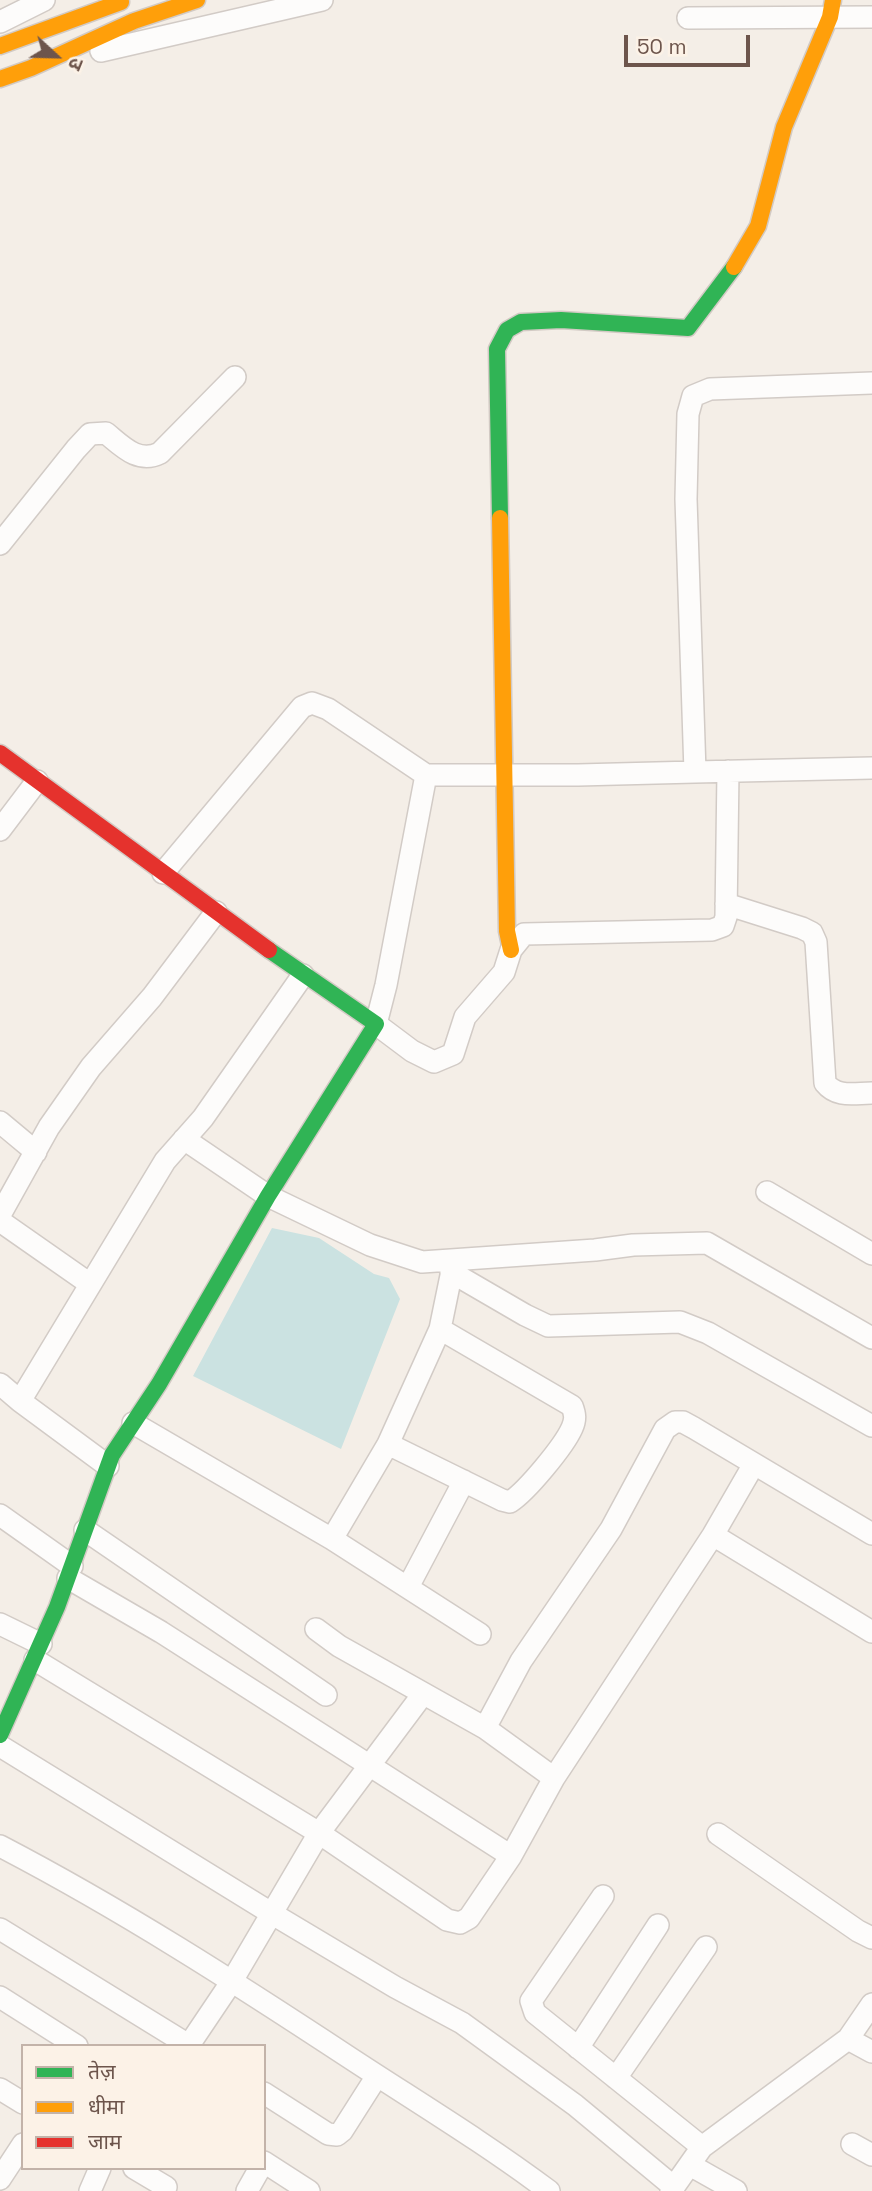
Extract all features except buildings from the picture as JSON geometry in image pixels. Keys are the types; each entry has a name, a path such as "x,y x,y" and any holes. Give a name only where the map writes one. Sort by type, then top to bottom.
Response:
{"main road":[{"path":"0,46 125,0"},
{"path":"0,79 31,68 134,21 197,0"},
{"path":"511,950 507,931 497,349 507,330 521,322 561,320 688,328 732,270 758,226 784,127 832,9"},
{"path":"0,753 303,975 376,1024 268,1196 159,1384 112,1455 70,1572 38,1652 0,1735"}],"street":[{"path":"0,22 44,0"},
{"path":"31,68 322,0"},
{"path":"688,18 832,9 872,17"},
{"path":"0,544 90,434 106,433 134,454 152,457 160,453 235,377"},
{"path":"695,772 686,499 688,414 692,396 710,389 872,383"},
{"path":"163,873 302,707 312,703 328,709 426,775 872,768"},
{"path":"426,775 386,985 376,1024 412,1051 434,1062 453,1054 466,1017 503,972 511,950 524,934 712,930 723,926 726,904 728,771"},
{"path":"0,830 37,780"},
{"path":"726,904 812,933 816,942 825,1083 838,1094 872,1093"},
{"path":"0,1214 50,1127 91,1067 152,997 216,912"},
{"path":"20,1401 164,1161 203,1118 303,975"},
{"path":"0,1122 36,1152"},
{"path":"184,1139 268,1196 370,1245 422,1262 452,1266 633,1245 707,1243 872,1338"},
{"path":"767,1192 872,1254"},
{"path":"0,1221 90,1284"},
{"path":"332,1539 388,1444 440,1329 452,1266"},
{"path":"452,1266 525,1315 548,1326 680,1322 708,1333 872,1426"},
{"path":"388,1444 510,1502 549,1462 572,1428 576,1416 572,1406 440,1329"},
{"path":"0,1384 108,1466"},
{"path":"485,1728 521,1661 611,1529 665,1429 675,1422 683,1422 872,1534"},
{"path":"133,1423 332,1539 480,1634"},
{"path":"0,1624 38,1652 319,1833 447,1920 460,1923 469,1917 511,1856 554,1778 713,1535 754,1464"},
{"path":"408,1587 464,1480"},
{"path":"0,1515 70,1572 511,1856"},
{"path":"85,1530 326,1695"},
{"path":"713,1535 872,1632"},
{"path":"316,1629 340,1646 485,1728 554,1778"},
{"path":"190,2044 232,1981 319,1833 423,1694"},
{"path":"0,1746 271,1913 395,1987 462,2023 575,2105 673,2189 696,2156 848,2039 872,2004"},
{"path":"718,1834 872,1938"},
{"path":"0,1846 49,1872 232,1981 504,2158 549,2191"},
{"path":"603,1896 531,2001 535,2013 616,2078 736,2191"},
{"path":"578,2048 658,1925"},
{"path":"0,1929 187,2044"},
{"path":"616,2078 706,1947"},
{"path":"0,1997 74,2044"},
{"path":"848,2039 872,2052"},
{"path":"266,2094 328,2134 337,2135 377,2076"},
{"path":"0,2089 21,2102"},
{"path":"852,2144 872,2155"},
{"path":"0,2179 21,2147"},
{"path":"266,2163 309,2191"},
{"path":"89,2191 99,2170"},
{"path":"137,2170 166,2187"},
{"path":"247,2191 259,2170"}],"water":[{"path":"272,1228 319,1238 374,1274 389,1278 400,1299 341,1449 193,1376"}],"traffic: fast":[{"path":"500,518 497,349 507,330 521,322 561,320 688,328 734,267"},
{"path":"0,1735 57,1607 112,1455 159,1384 268,1196 376,1024 269,950"}],"traffic: slow":[{"path":"0,79 31,68 134,21 197,0"},
{"path":"734,267 758,226 784,127 830,17 833,0"},
{"path":"0,46 121,2"},
{"path":"500,518 507,931 511,950"}],"traffic: jam":[{"path":"0,753 269,950"}]}
